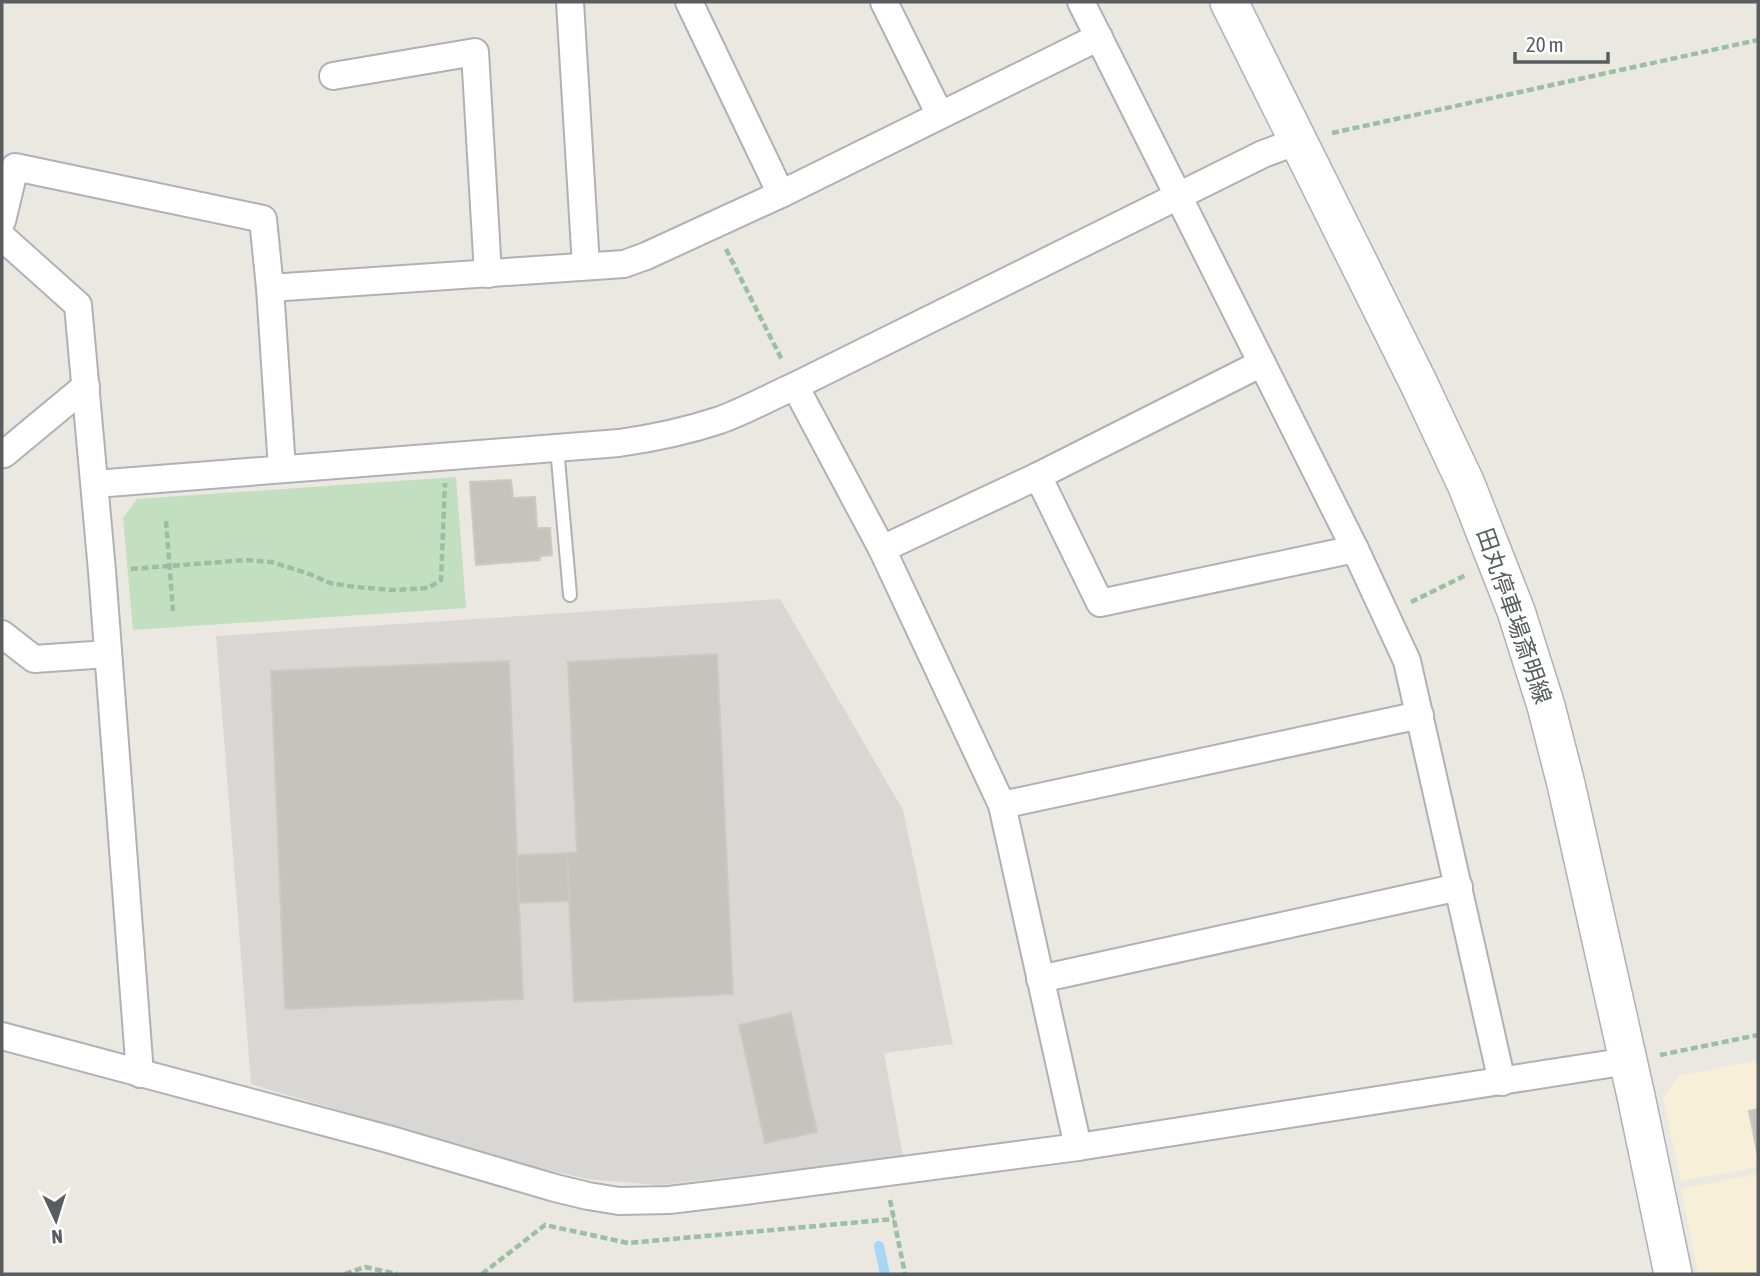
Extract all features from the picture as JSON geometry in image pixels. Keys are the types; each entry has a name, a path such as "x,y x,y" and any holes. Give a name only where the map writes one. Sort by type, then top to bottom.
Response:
{"main road":[{"name":"田丸停車場斎明線","path":"1229,2 1460,473 1516,611 1546,706 1566,784 1673,1274"}],"street":[{"path":"570,2 586,266"},
{"path":"689,2 781,194"},
{"path":"884,2 940,114"},
{"path":"1082,2 1355,549 1407,661 1502,1082"},
{"path":"270,288 624,264 781,194 1099,37"},
{"path":"333,76 475,52 488,274"},
{"path":"95,484 557,448 660,437 722,419 794,386 1263,154 1298,141"},
{"path":"2,221 8,165 263,219 282,469"},
{"path":"2,237 78,305 95,484 140,1074"},
{"path":"882,550 1038,476 1262,363"},
{"path":"2,453 86,386"},
{"path":"794,386 882,550 1002,806 1078,1147"},
{"path":"1038,476 1100,603 1355,549"},
{"path":"2,634 34,659 108,654"},
{"path":"1002,806 1420,715"},
{"path":"1040,979 1459,887"},
{"path":"2,1036 388,1139 555,1188 619,1201 669,1199 1078,1147 1628,1061"}],"lane":[{"path":"557,448 570,595"}],"path":[{"path":"1298,141 1758,40"},
{"path":"714,225 794,386"},
{"path":"102,571 222,561 271,562 330,583 393,590 428,588 441,580 446,457"},
{"path":"166,521 173,611"},
{"path":"1385,615 1470,573"},
{"path":"1628,1061 1758,1035"},
{"path":"885,1172 905,1274"},
{"path":"482,1274 545,1225 628,1243 894,1219"},
{"path":"345,1274 365,1267 397,1274"}],"shaded area":[{"path":"780,599 903,810 953,1044 884,1053 903,1157 659,1185 587,1179 513,1162 251,1084 216,636"},
{"path":"1758,1060 1758,1167 1681,1181 1663,1098 1679,1076"},
{"path":"1758,1174 1758,1274 1698,1274 1681,1189"}],"green space":[{"path":"456,477 466,608 133,630 123,518 137,499"}],"building":[{"path":"511,480 513,498 535,497 537,528 550,528 552,555 540,556 540,560 476,565 470,482"},
{"path":"717,654 733,994 574,1002 567,853 577,852 568,662"},
{"path":"509,661 523,999 285,1009 271,671"},
{"path":"567,853 569,901 519,903 517,855"},
{"path":"791,1013 817,1132 765,1143 739,1025"},
{"path":"1758,1109 1758,1157 1749,1111"}],"waterway":[{"path":"879,1246 885,1274"}]}
